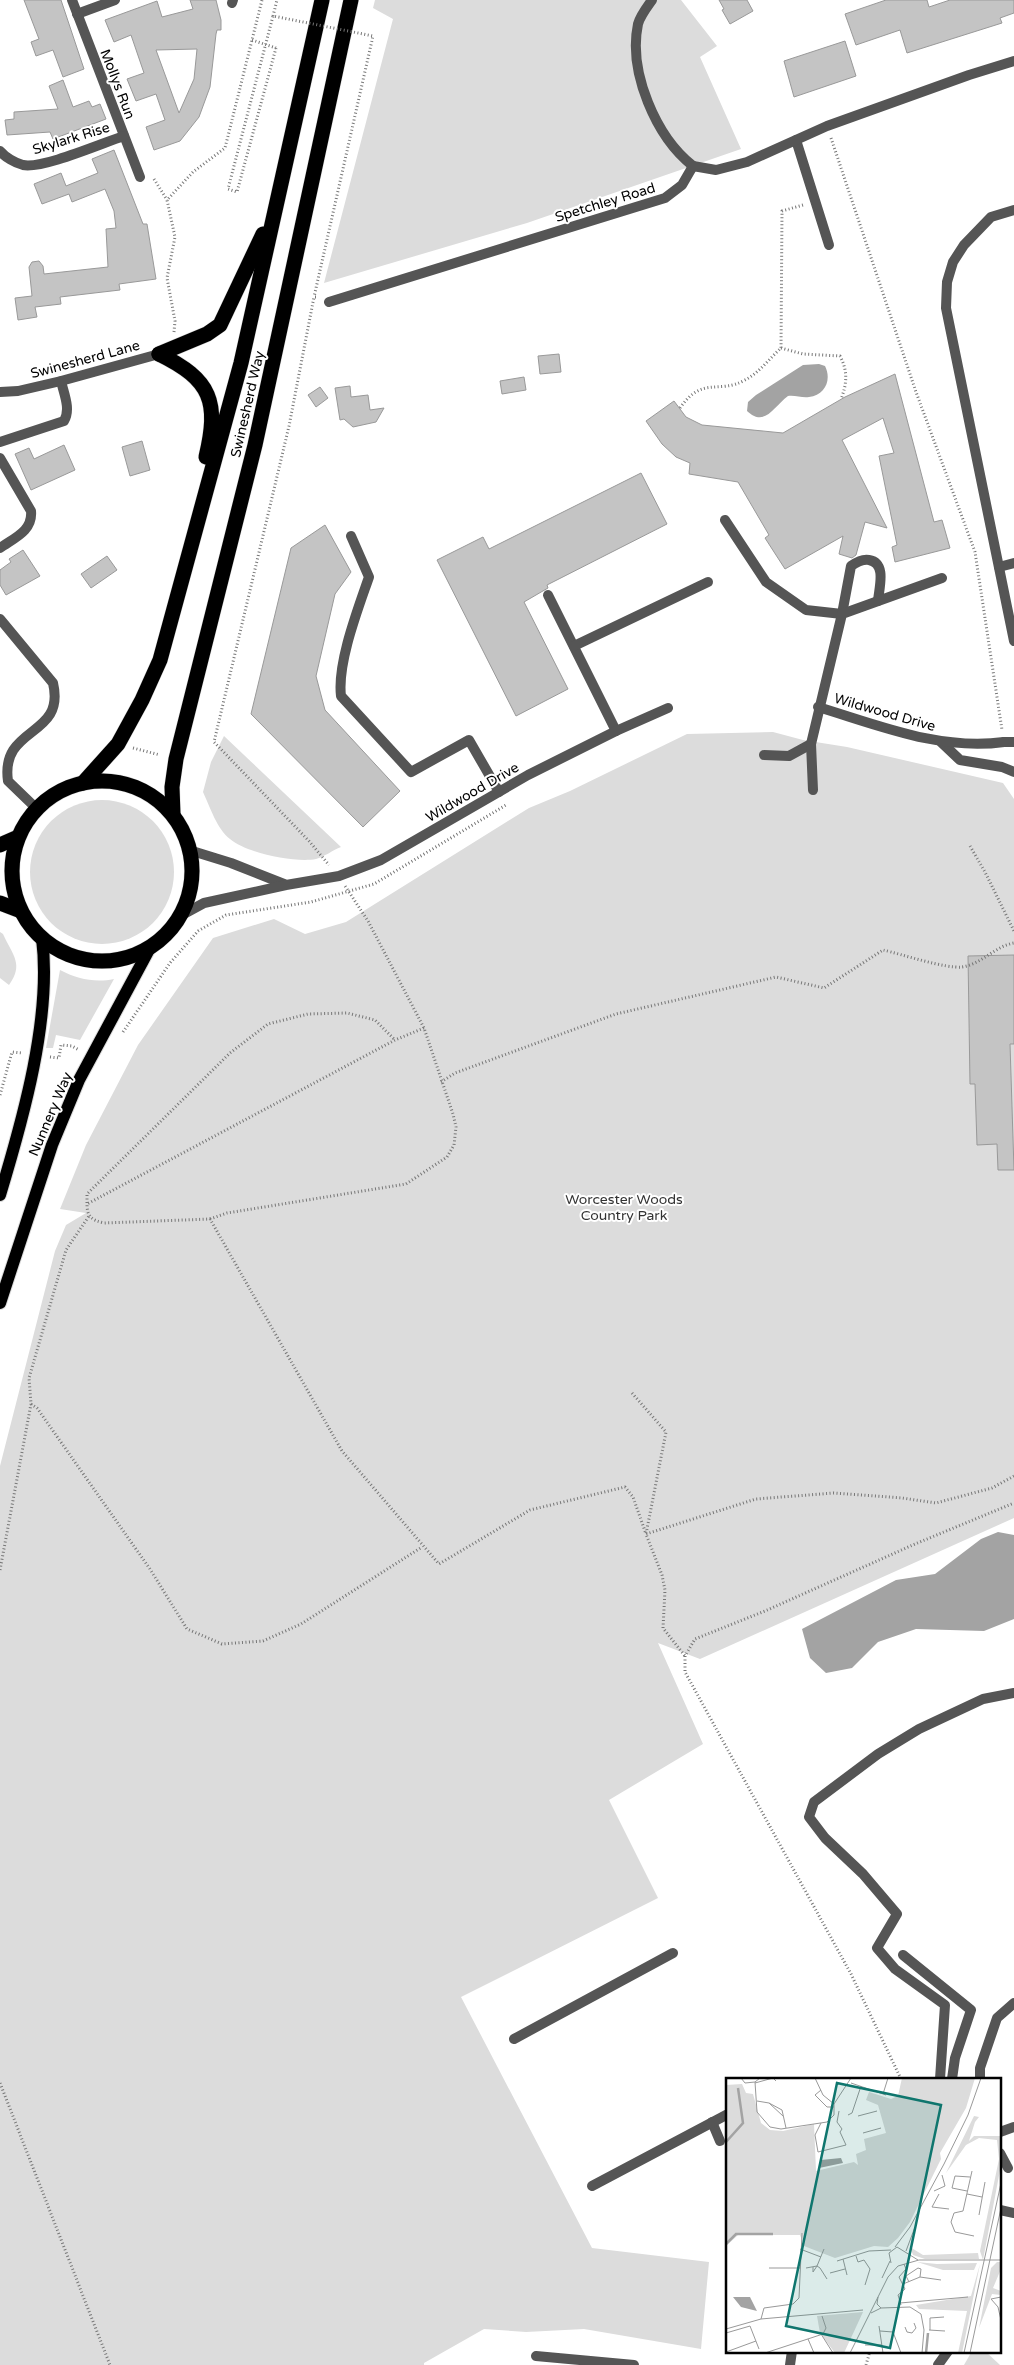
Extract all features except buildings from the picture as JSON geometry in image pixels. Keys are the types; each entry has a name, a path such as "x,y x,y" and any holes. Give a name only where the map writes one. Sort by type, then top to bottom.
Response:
{"highway":[{"name":"Swinesherd Way","path":"83,783 118,744 145,694 160,660 241,363 272,216 322,0"},
{"name":"Swinesherd Way","path":"173,814 172,787 176,759 254,445 351,0"},
{"path":"159,354 207,334 220,325 232,304 246,266 272,216"},
{"path":"159,354 193,375 205,387 212,403 208,448 160,660"},
{"path":"105,782 130,785 151,795 173,814 181,828 189,850 191,881 188,897 180,916 169,931 151,946 130,956 107,960 92,960 62,951 42,938 21,911 13,884 12,860 18,837 37,808 68,788 83,783 105,782"},
{"path":"0,845 18,837"},
{"path":"0,903 21,911"}],"main road":[{"name":"Nunnery Way","path":"0,1195 19,1131 35,1054 45,984 42,938"},
{"name":"Nunnery Way","path":"0,1303 52,1145 92,1056 151,946"}],"street":[{"name":"Mollys Run","path":"72,0 140,177"},
{"path":"77,14 115,0"},
{"path":"652,0 638,22 636,58 646,97 663,135 680,156 693,166 716,170 747,162 827,126 969,74 1014,61"},
{"name":"Skylark Rise","path":"0,151 14,162 24,165 42,164 124,136"},
{"path":"796,140 829,245"},
{"name":"Spetchley Road","path":"329,302 665,198 682,185 693,166"},
{"path":"1014,210 991,217 977,230 953,262 947,282 946,308 1014,641"},
{"name":"Swinesherd Lane","path":"0,392 61,381 159,354"},
{"path":"0,442 64,421 67,416 67,407 61,381"},
{"name":"Swinesherd Lane","path":"0,398 18,390"},
{"path":"0,458 31,511 32,521 28,528 0,548"},
{"path":"725,520 766,582 806,610 842,614 942,578"},
{"path":"351,536 369,578 355,616 339,683 341,696 411,772 469,740 499,792"},
{"path":"813,790 811,744 818,707 842,614 851,566 863,560 872,560 878,565 881,573 878,601"},
{"path":"999,567 1014,563"},
{"path":"574,646 708,582"},
{"path":"548,595 616,731"},
{"path":"0,618 53,683 56,694 50,716 15,744 7,759 8,781 37,808"},
{"name":"Wildwood Drive","path":"818,707 941,742 992,744 1009,742"},
{"name":"Wildwood Drive","path":"180,916 204,904 286,885 338,876 381,860 499,792 616,731 668,708"},
{"path":"941,742 960,760 1002,766 1014,772"},
{"path":"764,755 789,756 811,744"},
{"path":"189,850 231,863 286,885"},
{"path":"940,2078 945,2005 895,1969 877,1948 897,1914 863,1874 825,1838 809,1817 814,1802 878,1754 919,1729 983,1699 1014,1692"},
{"path":"514,2039 673,1953"},
{"path":"903,1955 971,2010 955,2058 952,2078"},
{"path":"980,2078 980,2068 997,2018 1014,2004"},
{"path":"592,2186 726,2115"},
{"path":"712,2122 720,2142"},
{"path":"1002,2131 1014,2126"},
{"path":"1002,2158 1007,2170"},
{"path":"790,2365 792,2352"},
{"path":"938,2365 947,2352"},
{"path":"536,2356 567,2362 634,2365"}],"path":[{"path":"171,339 175,321 167,278 176,237 166,200 193,172 225,148 262,0"},
{"path":"252,40 276,48 238,192 228,189 273,16 277,0"},
{"path":"273,16 373,36 314,296 289,426 214,742 309,841 338,876 368,922 424,1028 453,1114 456,1127 454,1145 447,1157 438,1165 406,1184 227,1213 210,1218 104,1224 92,1220 87,1212 88,1194 173,1107 230,1053 268,1024 308,1014 346,1013 375,1020 395,1040"},
{"path":"827,126 916,392 975,552 1009,742"},
{"path":"680,408 687,398 699,389 737,384 745,380 759,371 781,348 782,211 815,201"},
{"path":"781,348 803,354 840,356 846,371 847,380 841,400"},
{"path":"118,744 176,759"},
{"path":"120,1038 170,963 198,931 226,915 311,902 374,884 506,806 499,792"},
{"path":"970,846 986,872 1014,931"},
{"path":"441,1082 455,1073 616,1014 776,977 824,988 883,950 961,967 984,959 1004,944 1014,943"},
{"path":"87,1204 395,1040 424,1028"},
{"path":"35,1054 58,1058 61,1045 72,1046 92,1056"},
{"path":"0,1095 12,1052"},
{"path":"0,1570 31,1404 29,1378 66,1250 90,1216"},
{"path":"210,1218 342,1452 439,1564 530,1510 625,1487 632,1497 664,1582 663,1628 685,1656"},
{"path":"632,1393 666,1432 646,1534"},
{"path":"31,1404 37,1408 150,1569 187,1629 222,1644 263,1641 301,1624 422,1546"},
{"path":"646,1534 756,1499 834,1493 902,1498 936,1503 992,1488 1014,1476"},
{"path":"901,2078 851,1974 685,1672 685,1656 695,1639 765,1611 915,1544 1014,1503"},
{"path":"0,2083 110,2365"},
{"path":"866,2365 870,2352"}],"green space":[{"path":"375,0 681,0 717,46 700,57 741,149 527,223 324,283 393,19 373,8"},
{"name":"Worcester Woods Country Park","path":"773,732 1003,783 1014,799 1014,1518 700,1659 658,1643 703,1744 609,1800 658,1898 461,1997 592,2248 709,2262 701,2349 584,2329 526,2332 484,2329 424,2363 424,2365 0,2365 0,1466 55,1251 66,1225 86,1213 60,1209 86,1145 138,1045 213,938 274,919 305,934 346,922 529,808 570,791 687,734"},
{"path":"224,736 341,847 316,859 296,860 271,856 247,849 225,835 214,817 203,792 211,762"},
{"path":"102,800 130,805 153,821 169,844 174,872 169,900 153,923 130,939 102,944 74,939 51,923 35,900 30,872 35,844 51,821 74,805"},
{"path":"0,932 3,934 13,954 16,965 16,971 9,985 0,978"},
{"path":"60,970 86,979 100,981 114,979 80,1040 56,1035 53,1048 46,1048"},
{"path":"971,2352 986,2352 1000,2365 964,2365"}],"shaded area":[{"path":"819,364 825,366 828,376 826,386 815,396 788,396 769,414 764,416 753,416 747,411 748,402 756,395 803,365"},
{"path":"998,1532 1014,1535 1014,1619 984,1631 916,1629 878,1642 852,1668 826,1673 810,1658 802,1629 896,1580 935,1574 981,1539"}]}
